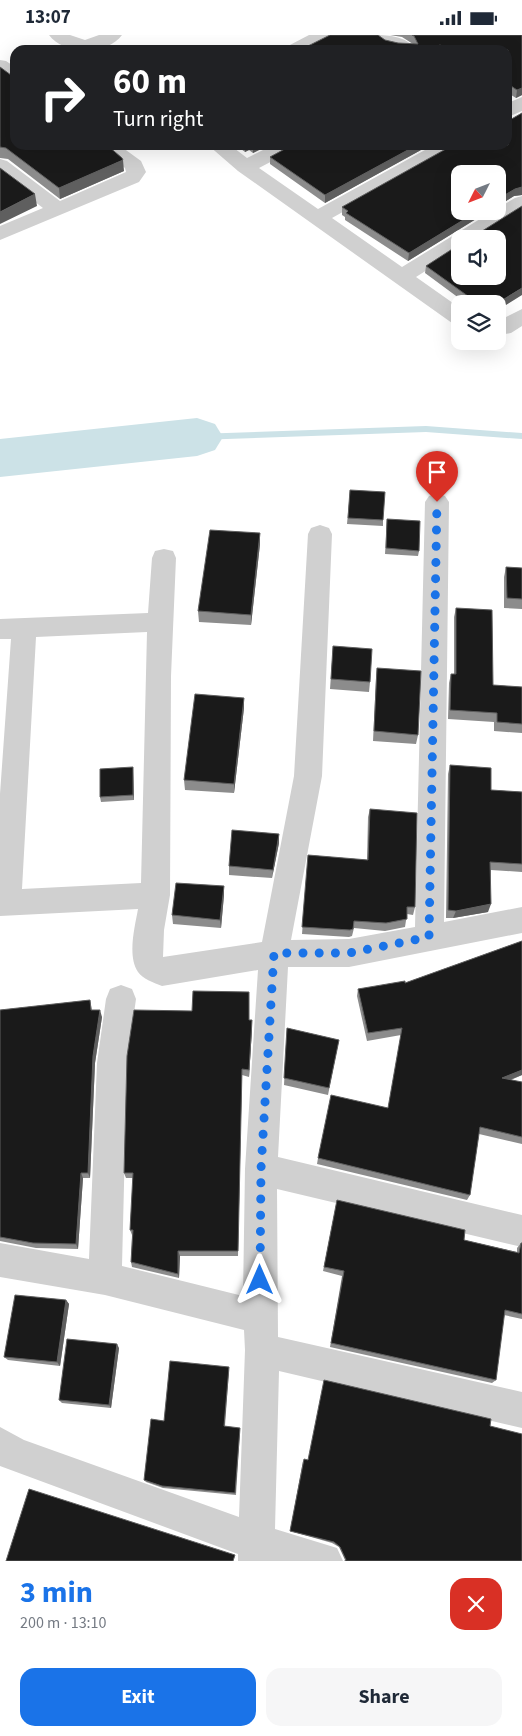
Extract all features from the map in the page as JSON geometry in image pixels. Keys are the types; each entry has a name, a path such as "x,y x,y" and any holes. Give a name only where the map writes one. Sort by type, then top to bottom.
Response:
{"street":[{"path":"58,35 73,45"},
{"path":"90,45 113,35"},
{"path":"304,45 323,35"},
{"path":"380,35 398,45"},
{"path":"0,234 132,178 136,173 134,165 114,150"},
{"path":"224,150 245,167 451,312"},
{"path":"245,167 278,150"},
{"path":"317,218 439,150"},
{"path":"0,165 57,209"},
{"path":"476,230 522,202"},
{"path":"401,277 451,245"},
{"path":"506,325 522,316"},
{"path":"429,937 437,502"},
{"path":"256,1552 262,1350 260,1317 261,1169 274,953 308,776 320,534"},
{"path":"164,558 159,622 156,895 147,948 149,964 162,971 274,953 349,953 522,920"},
{"path":"156,895 3,903 12,628 159,622"},
{"path":"105,1278 112,1063 121,999"},
{"path":"261,1169 522,1231"},
{"path":"0,1260 105,1278 260,1317"},
{"path":"262,1350 522,1409"},
{"path":"0,1445 13,1454 256,1552 324,1561"}],"building":[{"path":"330,35 378,35 385,40 398,43 418,44 412,35 522,35 522,88 517,90 512,87 512,45 310,45"},
{"path":"0,67 10,74 10,150 113,150 123,160 59,188 6,148 0,147"},
{"path":"522,113 522,187 506,194 506,165 451,165 451,220 463,220 409,253 346,213 348,211 342,207 444,150 512,150 512,119"},
{"path":"283,150 408,150 325,195 270,157"},
{"path":"0,168 35,194 0,212"},
{"path":"522,206 522,288 506,298 506,295 466,295 452,285 506,285 506,230 484,230 500,220 506,220 506,216"},
{"path":"451,250 451,284 426,266"},
{"path":"350,490 385,492 383,520 348,518"},
{"path":"387,519 420,521 419,551 386,548"},
{"path":"210,530 260,533 251,615 198,611"},
{"path":"506,567 522,568 522,599 507,598"},
{"path":"456,608 492,610 493,685 522,687 522,724 497,722 497,713 450,710 451,674 456,674"},
{"path":"333,646 372,649 370,682 331,679"},
{"path":"377,668 421,671 418,735 374,731"},
{"path":"195,694 244,698 234,784 184,780"},
{"path":"450,765 491,768 491,790 522,792 522,864 490,862 491,904 456,911 448,910"},
{"path":"133,767 133,795 100,797 100,769"},
{"path":"370,809 417,813 415,907 407,907 407,919 386,923 354,921 353,929 350,930 302,927 308,855 368,860"},
{"path":"232,830 279,834 273,870 229,866"},
{"path":"176,883 224,886 220,920 172,915"},
{"path":"522,941 522,1070 502,1078 522,1082 522,1137 480,1127 470,1195 318,1158 331,1095 388,1108 402,1028 368,1033 358,989 405,981 405,983"},
{"path":"193,991 249,992 249,1020 252,1020 249,1070 242,1069 238,1251 178,1251 178,1274 131,1262 133,1230 130,1230 133,1173 124,1173 127,1056 134,1010 192,1011"},
{"path":"90,1000 91,1010 100,1010 93,1056 88,1173 81,1173 76,1244 33,1243 0,1237 0,1010"},
{"path":"287,1028 339,1040 329,1088 284,1078"},
{"path":"337,1200 465,1230 464,1240 519,1253 522,1243 522,1314 505,1310 496,1380 331,1343 344,1271 324,1267"},
{"path":"15,1295 66,1300 57,1362 4,1357"},
{"path":"67,1339 117,1344 109,1405 59,1400"},
{"path":"170,1361 229,1367 224,1426 240,1428 235,1493 162,1486 144,1480 151,1419 164,1421"},
{"path":"324,1380 491,1419 490,1426 522,1434 522,1561 345,1561 340,1547 334,1542 290,1531 304,1459 308,1460"},
{"path":"29,1489 235,1555 233,1561 6,1561"}],"waterway":[{"path":"197,437 426,429 522,436"},
{"path":"0,458 197,437"}],"route":[{"path":"260,1280 261,1169 274,953 349,953 429,937 437,502"}]}
